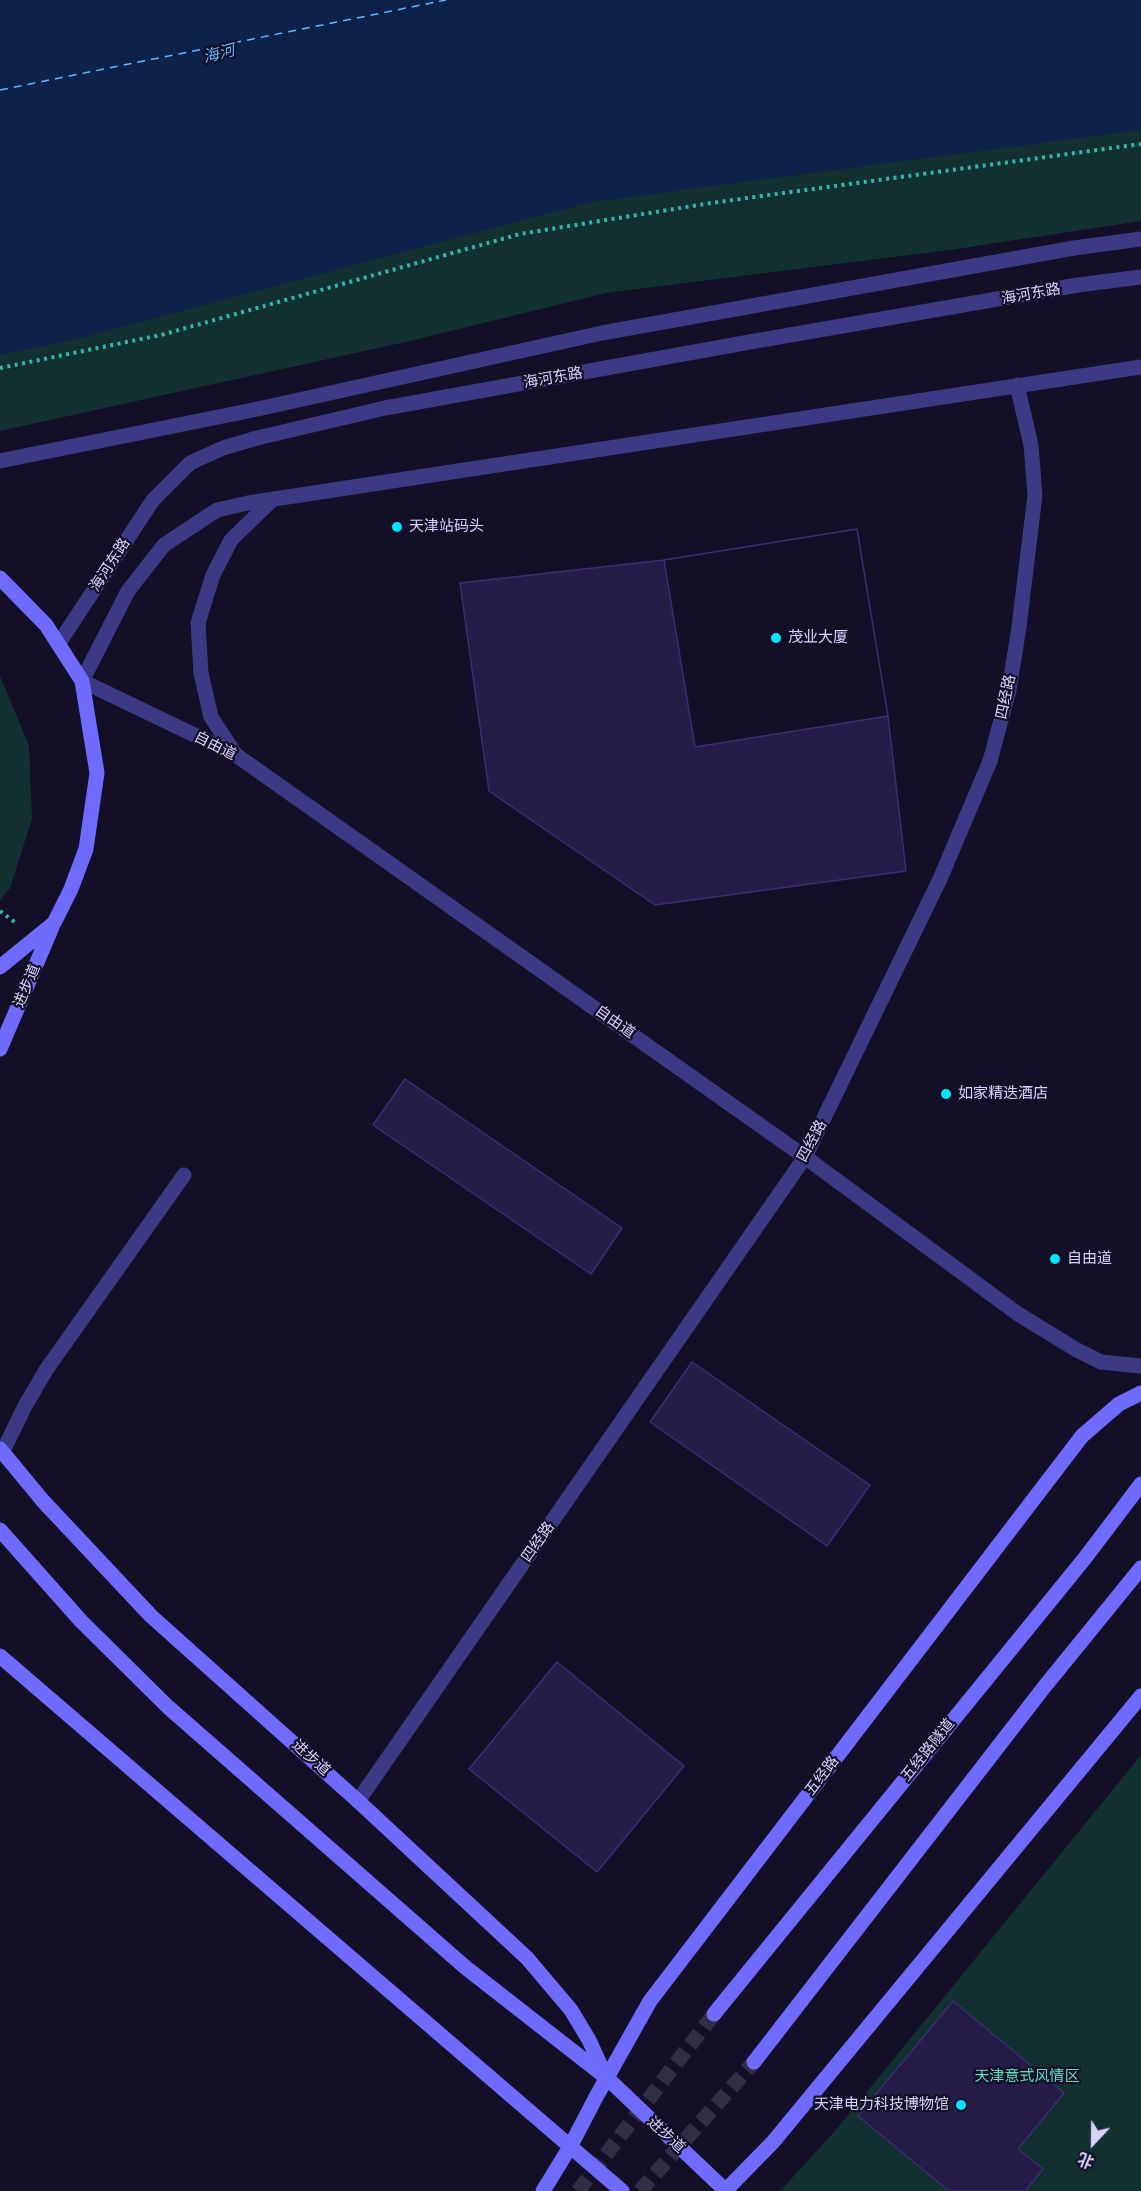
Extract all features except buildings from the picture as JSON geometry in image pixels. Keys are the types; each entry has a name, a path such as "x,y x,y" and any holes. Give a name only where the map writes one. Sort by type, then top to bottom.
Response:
{"main road":[{"path":"0,578 29,605 59,643 82,681"},
{"name":"进步道","path":"0,1049 71,889 86,849 97,773 82,681"},
{"path":"0,967 54,923"},
{"name":"五经路","path":"543,2191 650,2001 1082,1436 1119,1404 1141,1393"},
{"name":"进步道","path":"1,1451 43,1501 151,1616 358,1801 527,1958 571,2010 589,2040 607,2078"},
{"name":"五经路隧道","path":"714,2014 1084,1558 1141,1484"},
{"name":"进步道","path":"0,1530 81,1621 168,1707 465,1967 607,2078 725,2191"},
{"path":"754,2062 1037,1695 1141,1568"},
{"path":"0,1656 622,2191"},
{"path":"725,2191 773,2142 1141,1696"}],"street":[{"path":"0,461 253,410 602,333 1074,248 1141,239"},
{"name":"海河东路","path":"59,643 153,500 190,463 223,448 385,408 1078,285 1141,277"},
{"name":"海河东路","path":"82,681 128,591 164,545 217,510 1141,367"},
{"name":"四经路","path":"358,1801 805,1157 940,879 990,761 1009,690 1019,627 1035,495 1031,445 1017,385"},
{"path":"236,755 211,717 201,673 198,623 213,575 231,540 271,501"},
{"name":"自由道","path":"82,681 236,755 805,1157 1018,1314 1101,1362 1141,1366"},
{"path":"1,1451 46,1370 184,1175"}],"path":[{"path":"0,368 160,335 520,234 711,203 1141,144"}],"green space":[{"path":"0,0 1141,0 1141,221 950,250 606,293 410,341 0,431"},
{"path":"0,676 29,746 32,819 10,888 0,901"},
{"name":"天津意式风情区","path":"1141,1755 1141,2191 780,2191 835,2131"}],"water":[{"name":"海河","path":"0,0 1141,0 1141,130 591,202 73,340 0,355"}],"ferry route":[{"path":"0,90 446,0"}],"tunnel":[{"path":"578,2191 714,2014"},
{"path":"640,2191 754,2062"}],"place":[{"name":"天津站码头","path":"397,527"},
{"name":"茂业大厦","path":"776,638"},
{"name":"如家精迭酒店","path":"946,1094"},
{"name":"自由道","path":"1055,1259"},
{"name":"天津电力科技博物馆","path":"961,2105"}]}
